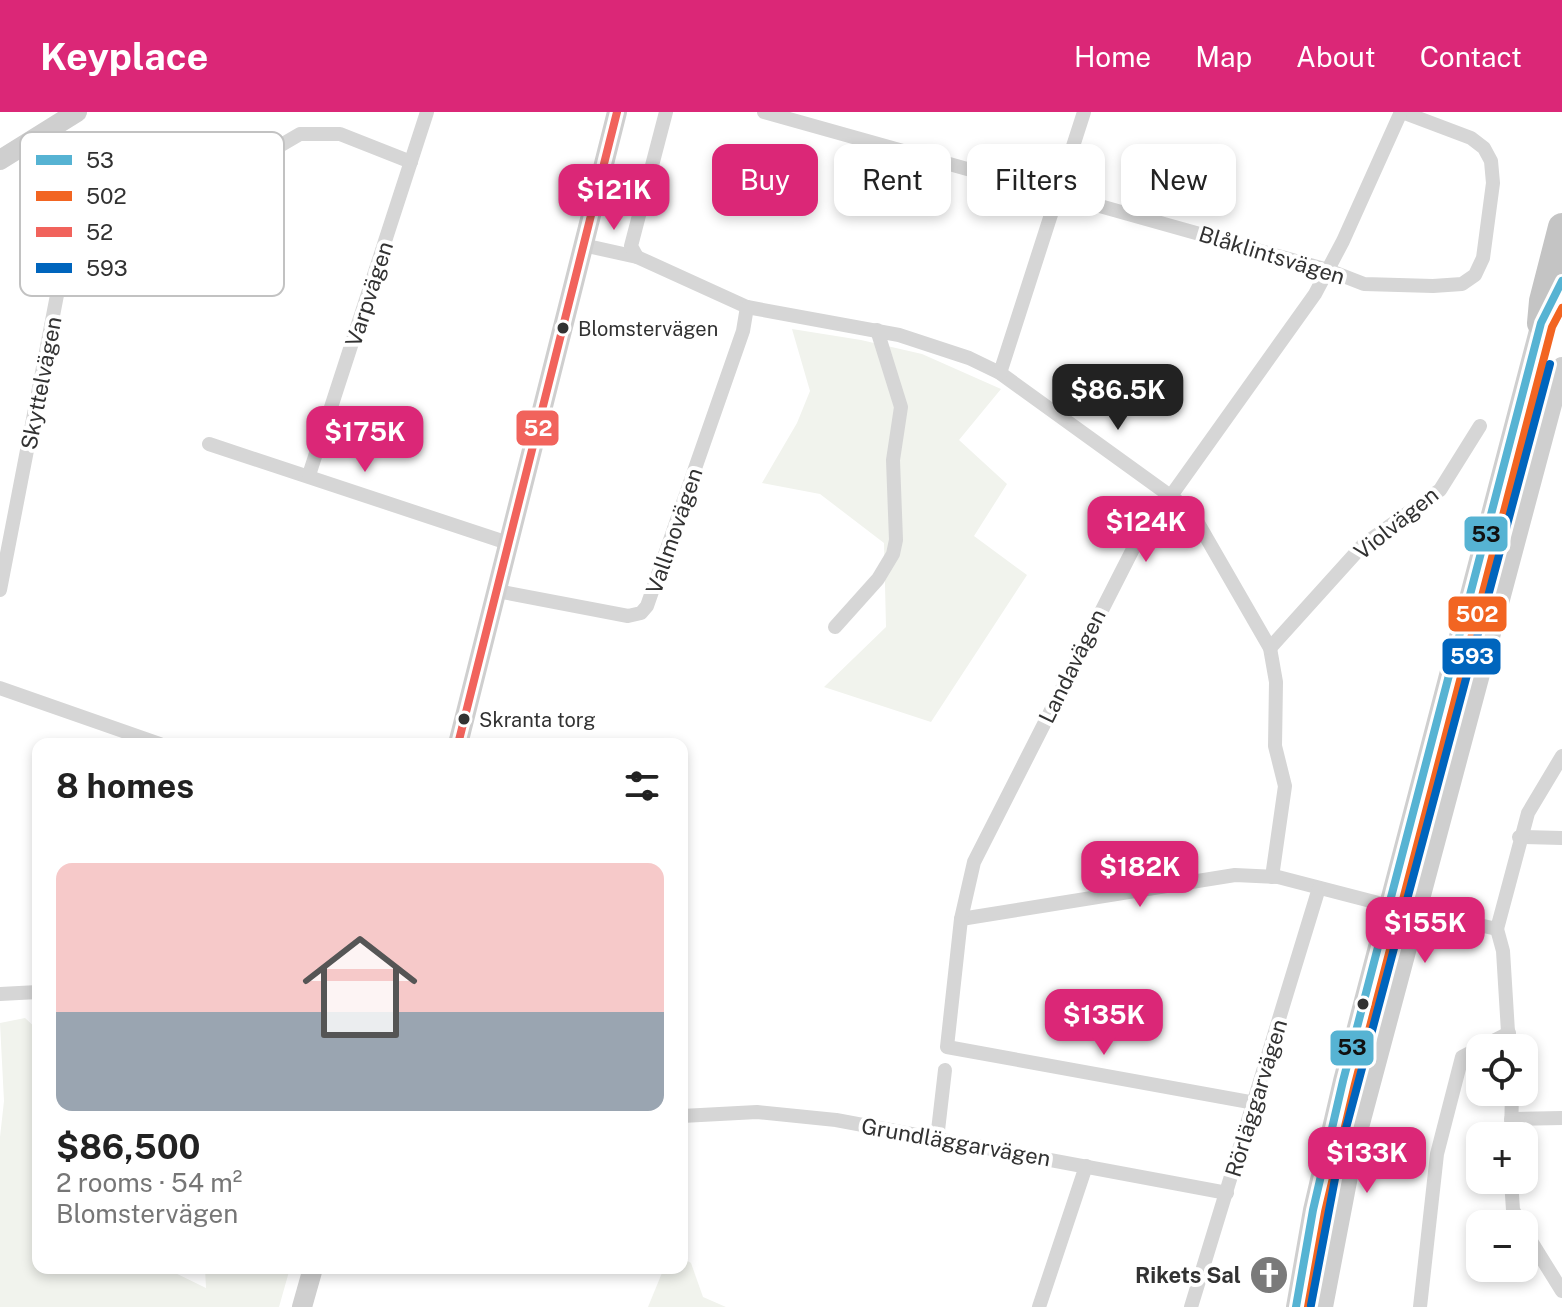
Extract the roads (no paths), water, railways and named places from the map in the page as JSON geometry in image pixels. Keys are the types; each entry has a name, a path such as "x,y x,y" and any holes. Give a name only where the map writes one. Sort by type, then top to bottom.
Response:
{"highway":[{"path":"1541,323 1543,301 1562,227"}],"main road":[{"path":"45,132 77,112"},
{"path":"460,738 617,112"},
{"path":"0,160 20,148"},
{"path":"1296,1307 1333,1124 1541,323 1562,281"},
{"path":"1323,1307 1353,1150 1562,367"},
{"path":"1390,906 1416,911"},
{"path":"302,1307 311,1274"}],"street":[{"name":"Varpvägen","path":"309,475 427,112"},
{"path":"637,257 631,246 666,112"},
{"name":"Blåklintsvägen","path":"764,112 967,168"},
{"path":"1074,144 1084,112"},
{"name":"Blåklintsvägen","path":"1105,206 1328,270 1364,284 1459,284 1475,275 1483,258 1493,183 1491,161 1484,148 1471,138 1402,112"},
{"name":"Landavägen","path":"1255,1103 947,1047 961,919 974,862 1114,582 1171,493 1315,294 1402,112"},
{"path":"284,143 300,134 340,134 411,162"},
{"path":"1000,373 1051,216"},
{"path":"583,245 637,257 747,307 877,330 933,344 1000,373 1171,493 1191,511 1270,648 1276,682 1275,746 1285,786 1272,877"},
{"name":"Skyttelvägen","path":"0,590 57,296"},
{"name":"Vallmovägen","path":"497,591 628,616 641,613 647,606 686,497 743,331 747,307"},
{"path":"835,627 878,579 893,554 896,540 893,460 901,407 877,330"},
{"name":"Violvägen","path":"1270,648 1363,545 1440,490 1480,426"},
{"path":"209,444 508,543"},
{"path":"0,688 143,738"},
{"path":"1509,1034 1503,951 1497,929 1519,837 1528,813 1562,756"},
{"path":"1519,837 1562,838"},
{"path":"961,919 1235,875 1272,877 1390,906"},
{"name":"Rörläggarvägen","path":"1191,1307 1319,888"},
{"path":"1416,911 1497,929"},
{"path":"0,994 32,992"},
{"path":"1420,1307 1435,1167 1462,1057 1466,1056"},
{"path":"937,1139 945,1070"},
{"path":"1511,1106 1511,1119 1562,1118"},
{"name":"Grundläggarvägen","path":"688,1115 728,1112 793,1114 1227,1193"},
{"path":"1039,1307 1086,1166"},
{"path":"1538,1252 1562,1291"}],"place":[{"name":"Blomstervägen","path":"563,328"},
{"name":"Skranta torg","path":"464,719"},
{"name":"Rikets Sal","path":"1269,1275"}]}
